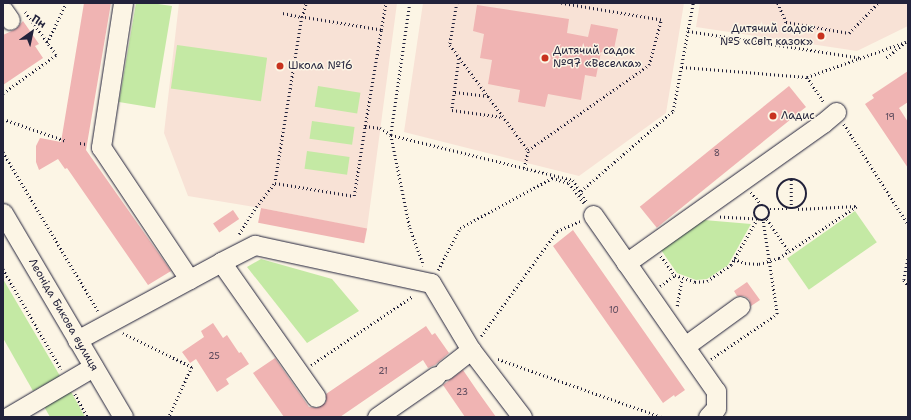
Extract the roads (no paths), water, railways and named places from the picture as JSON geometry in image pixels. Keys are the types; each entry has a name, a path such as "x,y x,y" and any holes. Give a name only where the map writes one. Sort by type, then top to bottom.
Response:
{"street":[{"path":"123,3 100,147 189,278"},
{"path":"626,263 836,112"},
{"path":"593,216 716,391 716,408 708,417"},
{"name":"Леоніда Бикова вулиця","path":"6,228 77,340 123,417"},
{"path":"77,340 189,278 255,245 431,283 471,350 522,417"},
{"path":"221,262 316,397"},
{"path":"684,346 740,306"},
{"path":"377,417 471,350"},
{"path":"3,411 7,417 31,411 68,382 93,367"}],"place":[{"name":"Дитячий садок №5 «Світ казок»","path":"821,36"},
{"name":"Дитячий садок №97 «Веселка»","path":"545,58"},
{"name":"Школа №16","path":"280,66"},
{"name":"Ладис","path":"773,116"}]}
